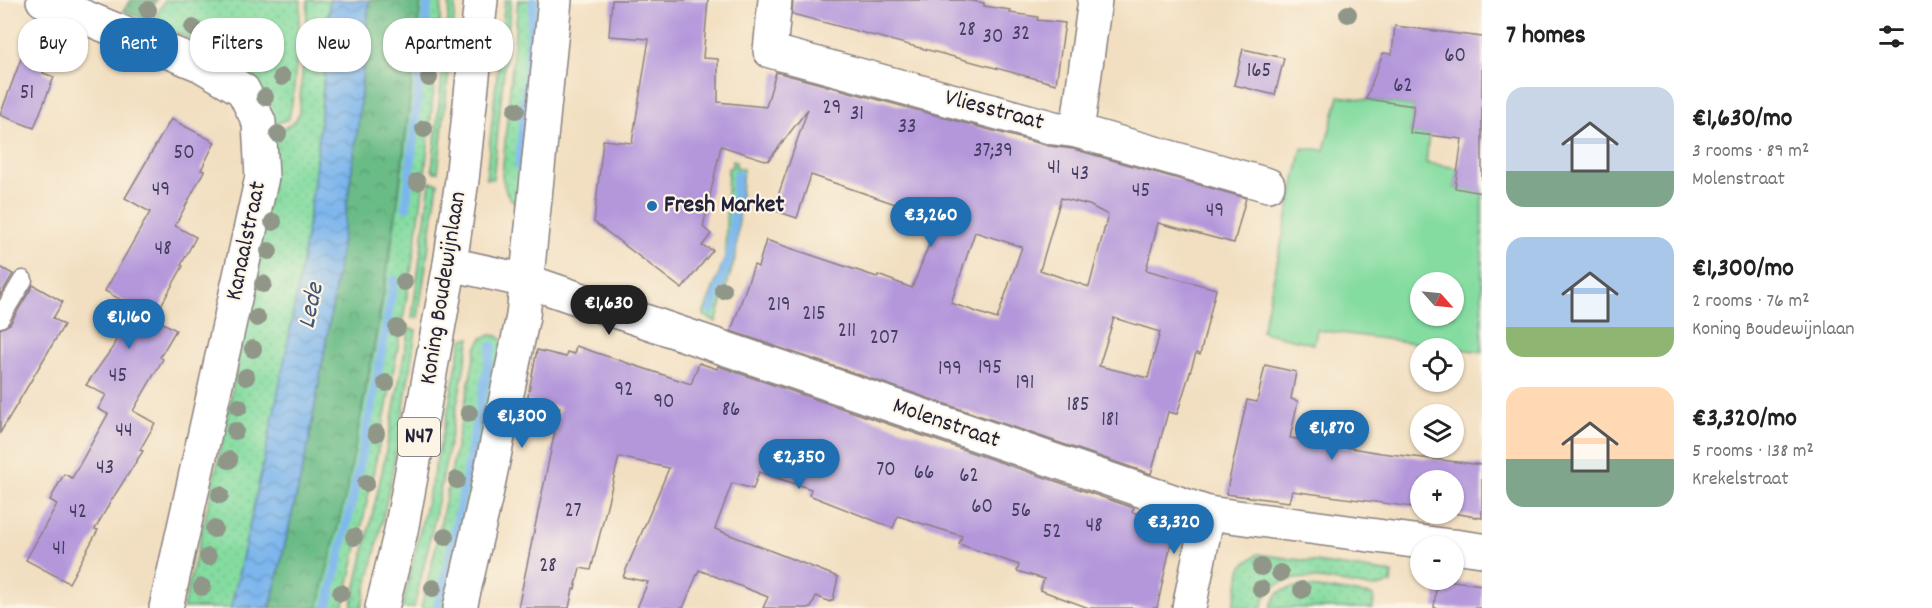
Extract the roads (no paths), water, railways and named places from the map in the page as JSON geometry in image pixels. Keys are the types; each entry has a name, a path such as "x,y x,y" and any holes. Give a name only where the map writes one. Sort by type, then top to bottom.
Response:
{"street":[{"name":"Kanaalstraat","path":"43,0 201,65 243,90 259,122 262,177 166,608"},
{"name":"Koning Boudewijnlaan","path":"382,608 401,531 450,264 462,180 481,0"},
{"path":"460,608 519,337 527,281 555,0"},
{"name":"Vliesstraat","path":"775,0 770,51 1054,128 1077,131 1268,185"},
{"path":"1077,131 1095,0"},
{"name":"Molenstraat","path":"450,264 527,281 1208,513 1410,540"},
{"path":"1189,608 1208,513"},
{"name":"Molenstraat","path":"1464,548 1482,550"}],"lane":[{"path":"0,318 23,280"}],"water":[{"path":"330,0 369,0 367,18 328,18"},
{"name":"Lede","path":"324,72 363,72 358,126 333,302 308,446 270,608 231,608 295,305 317,153"}],"waterway":[{"path":"406,207 428,0"},
{"path":"519,166 534,0"},
{"path":"711,310 731,253 737,174"},
{"path":"327,608 364,444 394,280"},
{"path":"437,608 448,566 492,346"}],"place":[{"name":"Fresh Market","path":"652,206"}]}
